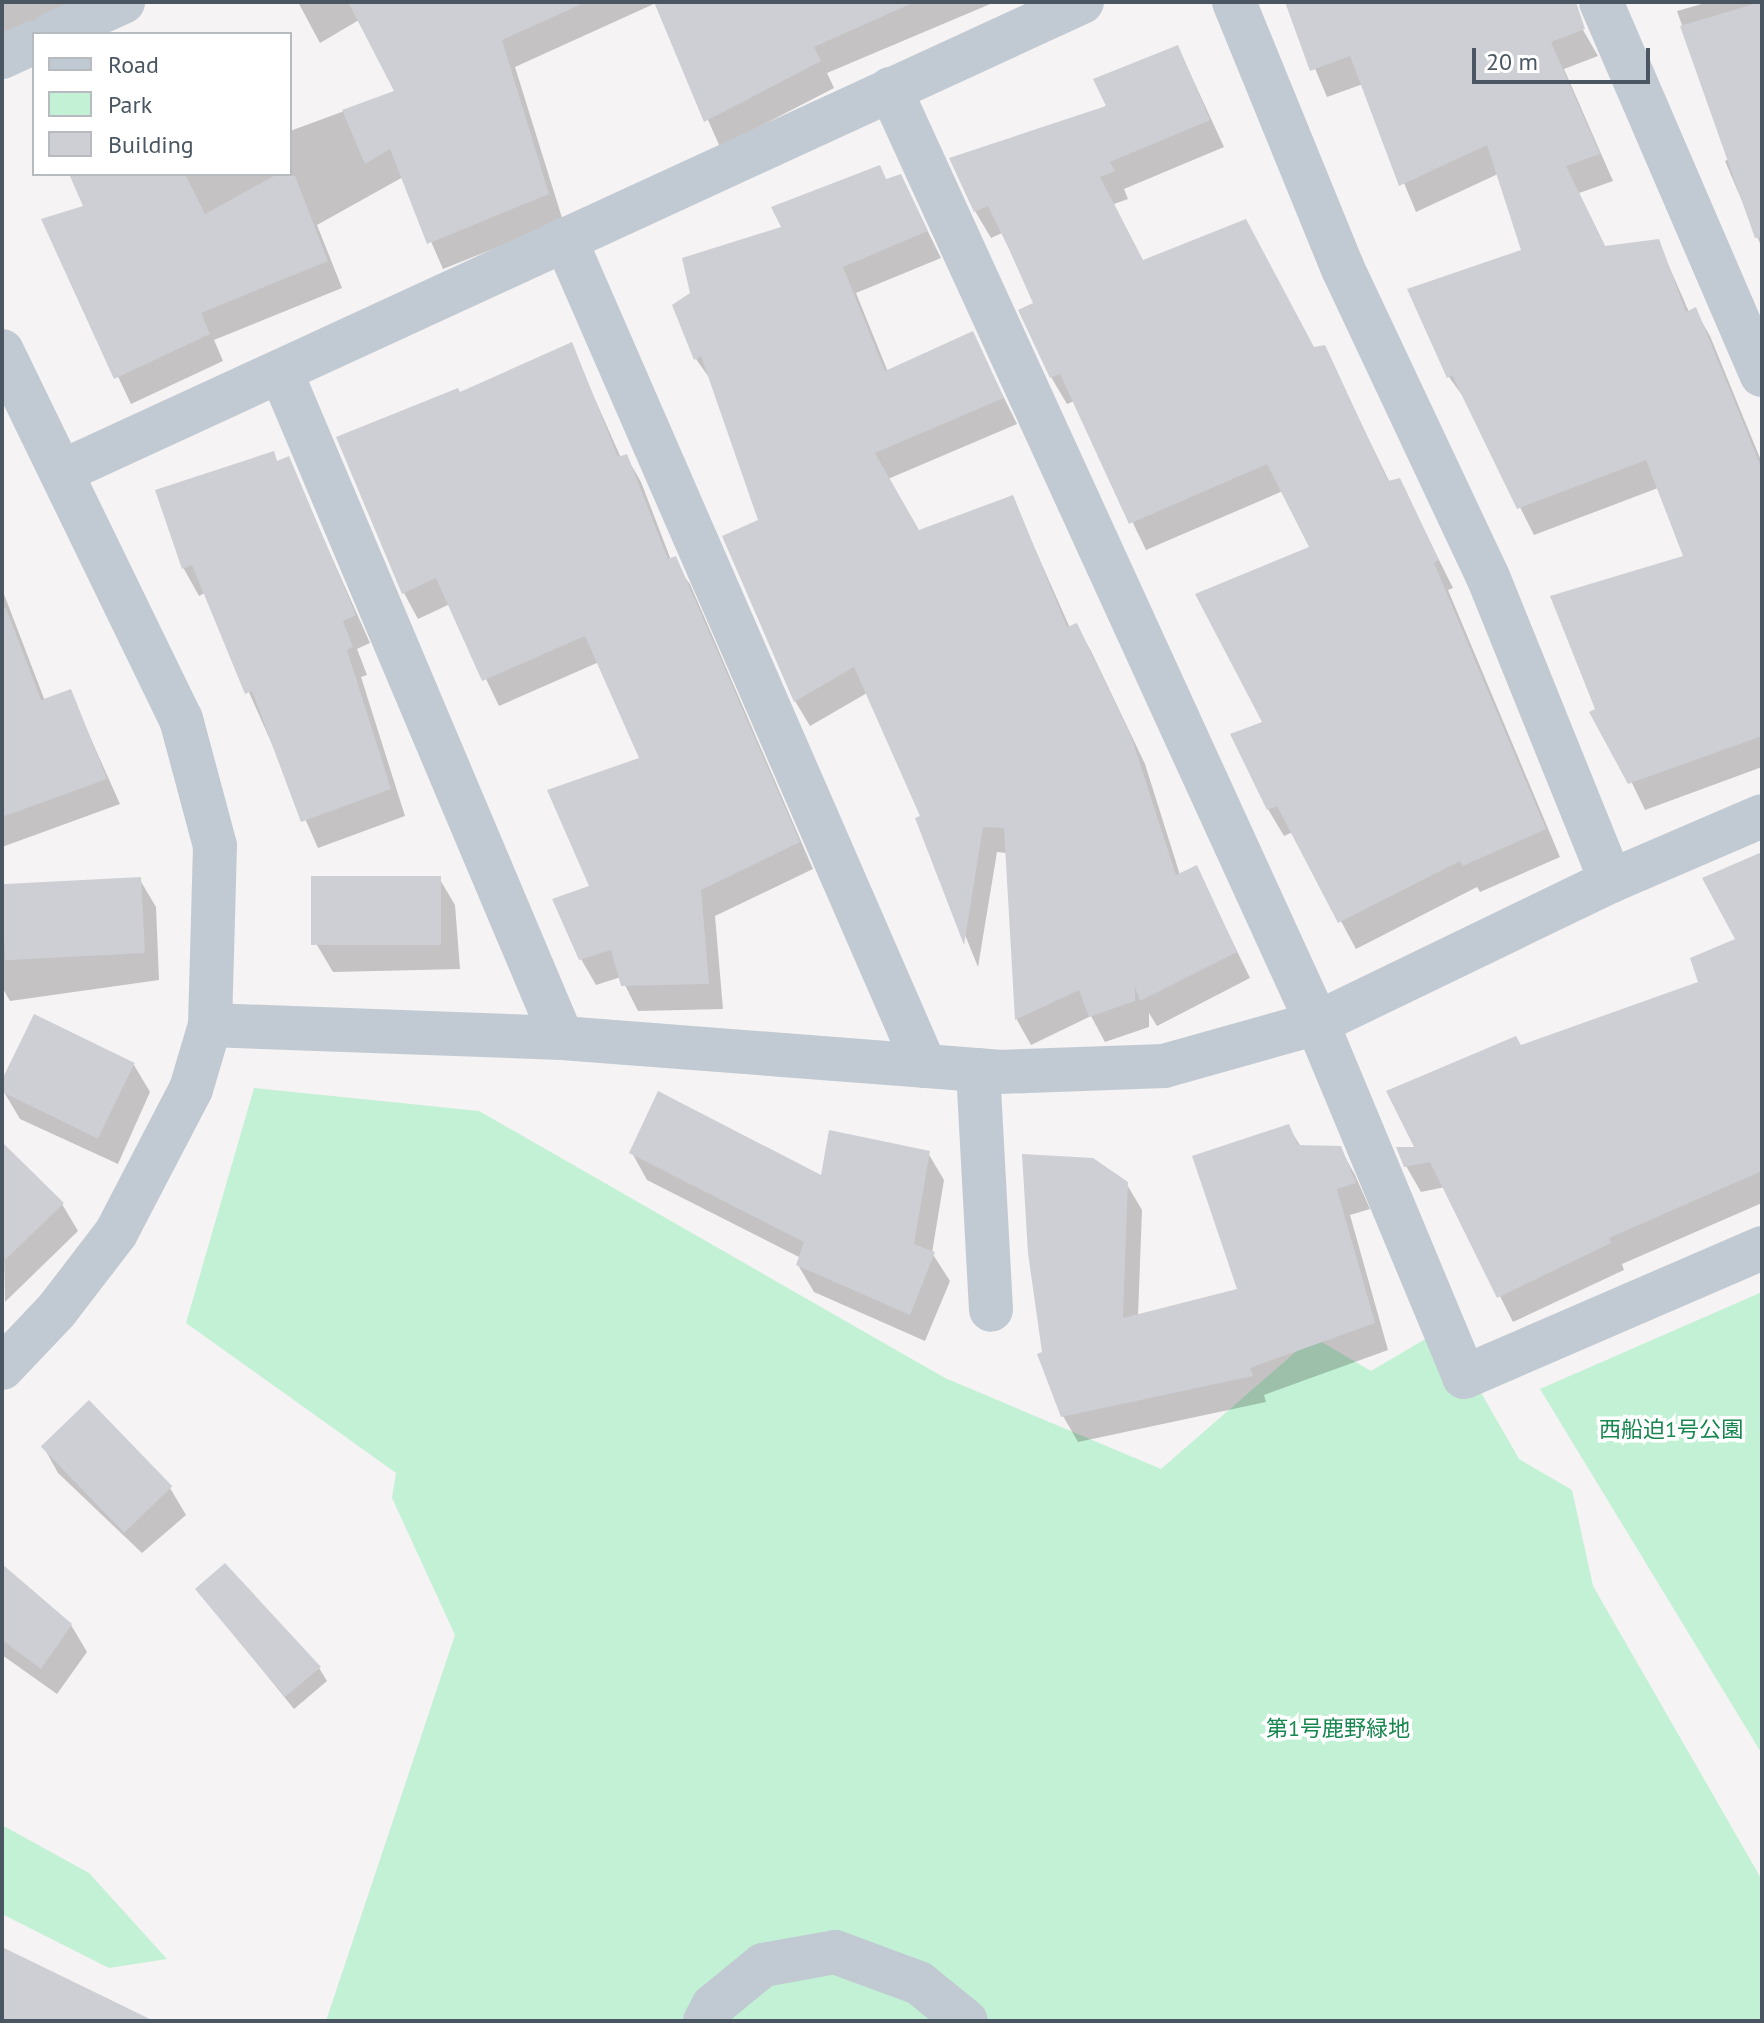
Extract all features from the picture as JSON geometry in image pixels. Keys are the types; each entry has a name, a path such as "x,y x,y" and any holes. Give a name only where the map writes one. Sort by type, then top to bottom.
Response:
{"street":[{"path":"56,32 123,2"},
{"path":"61,472 1082,2"},
{"path":"1234,2 1343,269 1488,577 1611,881"},
{"path":"1601,2 1762,375"},
{"path":"2,57 32,43"},
{"path":"890,89 1317,1023 1464,1377 1762,1248"},
{"path":"565,239 925,1066"},
{"path":"2,351 181,719 215,846 210,1025 191,1089 116,1233 57,1310 2,1368"},
{"path":"281,372 562,1038"},
{"path":"210,1025 562,1038 978,1070 1164,1066 1317,1023 1611,881 1762,816"},
{"path":"978,1070 991,1310"},
{"path":"705,2021 713,2006 763,1965 835,1952 919,1983 966,2021"}],"green space":[{"name":"第1号鹿野緑地","path":"254,1088 479,1111 945,1378 1161,1469 1313,1337 1371,1371 1444,1328 1519,1459 1572,1490 1593,1586 1762,1880 1762,2021 326,2021 455,1635 392,1498 396,1473 186,1323"},
{"name":"西船迫1号公園","path":"1762,1292 1762,1754 1540,1389"},
{"path":"2,1825 89,1873 167,1959 109,1968 2,1914"}],"building":[{"path":"348,2 586,2 502,40 549,194 427,244 390,149 365,164 342,110 394,91"},
{"path":"654,2 915,2 814,47 821,61 704,122"},
{"path":"1285,2 1576,2 1585,29 1551,42 1600,154 1566,166 1605,246 1659,239 1686,312 1696,307 1762,469 1762,736 1628,784 1589,712 1595,709 1550,596 1683,556 1646,460 1517,509 1452,375 1447,378 1407,289 1521,250 1487,145 1399,186 1350,56 1310,71"},
{"path":"1760,2 1762,237 1755,238 1680,26"},
{"path":"1178,45 1210,120 1110,162 1115,171 1100,177 1143,260 1246,219 1314,347 1325,345 1388,481 1400,478 1439,560 1434,563 1546,829 1463,866 1460,861 1338,923 1277,806 1267,810 1230,734 1262,722 1195,594 1309,547 1267,464 1129,524 1060,374 1050,378 1018,310 1033,303 988,206 974,212 949,158 1106,106 1093,79"},
{"path":"880,165 886,179 901,174 928,231 843,267 885,371 973,331 1004,398 875,453 919,530 1013,495 1067,627 1077,623 1131,736 1176,875 1197,865 1237,952 1140,1001 1135,987 1135,1001 1089,1017 1079,990 1015,1020 1004,828 983,827 964,945 915,818 920,816 854,667 794,702 722,536 758,520 701,356 694,360 672,305 690,293 682,258 781,227 771,207"},
{"path":"70,176 186,176 205,214 274,176 295,176 328,261 201,313 210,334 114,379 41,219 83,206"},
{"path":"572,342 618,457 627,454 668,559 676,556 800,842 701,890 709,984 621,986 611,950 579,960 552,899 589,886 547,790 639,758 585,636 482,681 436,578 402,594 336,437 458,388 460,392"},
{"path":"274,451 277,461 289,456 356,615 343,621 353,647 347,650 391,789 301,822 252,691 245,694 192,565 182,569 155,490"},
{"path":"6,608 41,700 71,689 107,779 2,817 2,609"},
{"path":"1762,852 1762,1171 1609,1238 1611,1243 1497,1298 1430,1162 1404,1167 1396,1147 1414,1147 1386,1091 1516,1036 1521,1045 1698,982 1690,958 1735,939 1702,878"},
{"path":"311,876 441,876 441,945 311,945"},
{"path":"141,877 145,953 5,960 2,884"},
{"path":"34,1014 135,1063 98,1139 2,1092 2,1080"},
{"path":"658,1091 821,1175 829,1130 930,1151 914,1244 935,1252 910,1315 796,1265 804,1242 629,1153"},
{"path":"1289,1124 1298,1145 1341,1146 1356,1183 1337,1189 1375,1323 1250,1368 1253,1376 1061,1417 1037,1354 1042,1352 1028,1253 1022,1154 1093,1158 1128,1182 1123,1318 1237,1289 1192,1156"},
{"path":"2,1142 64,1203 2,1263"},
{"path":"89,1400 172,1486 124,1533 41,1447"},
{"path":"225,1563 321,1667 285,1697 195,1589"},
{"path":"2,1564 72,1624 41,1669 2,1640"},
{"path":"2,1947 154,2021 2,2021"}]}
